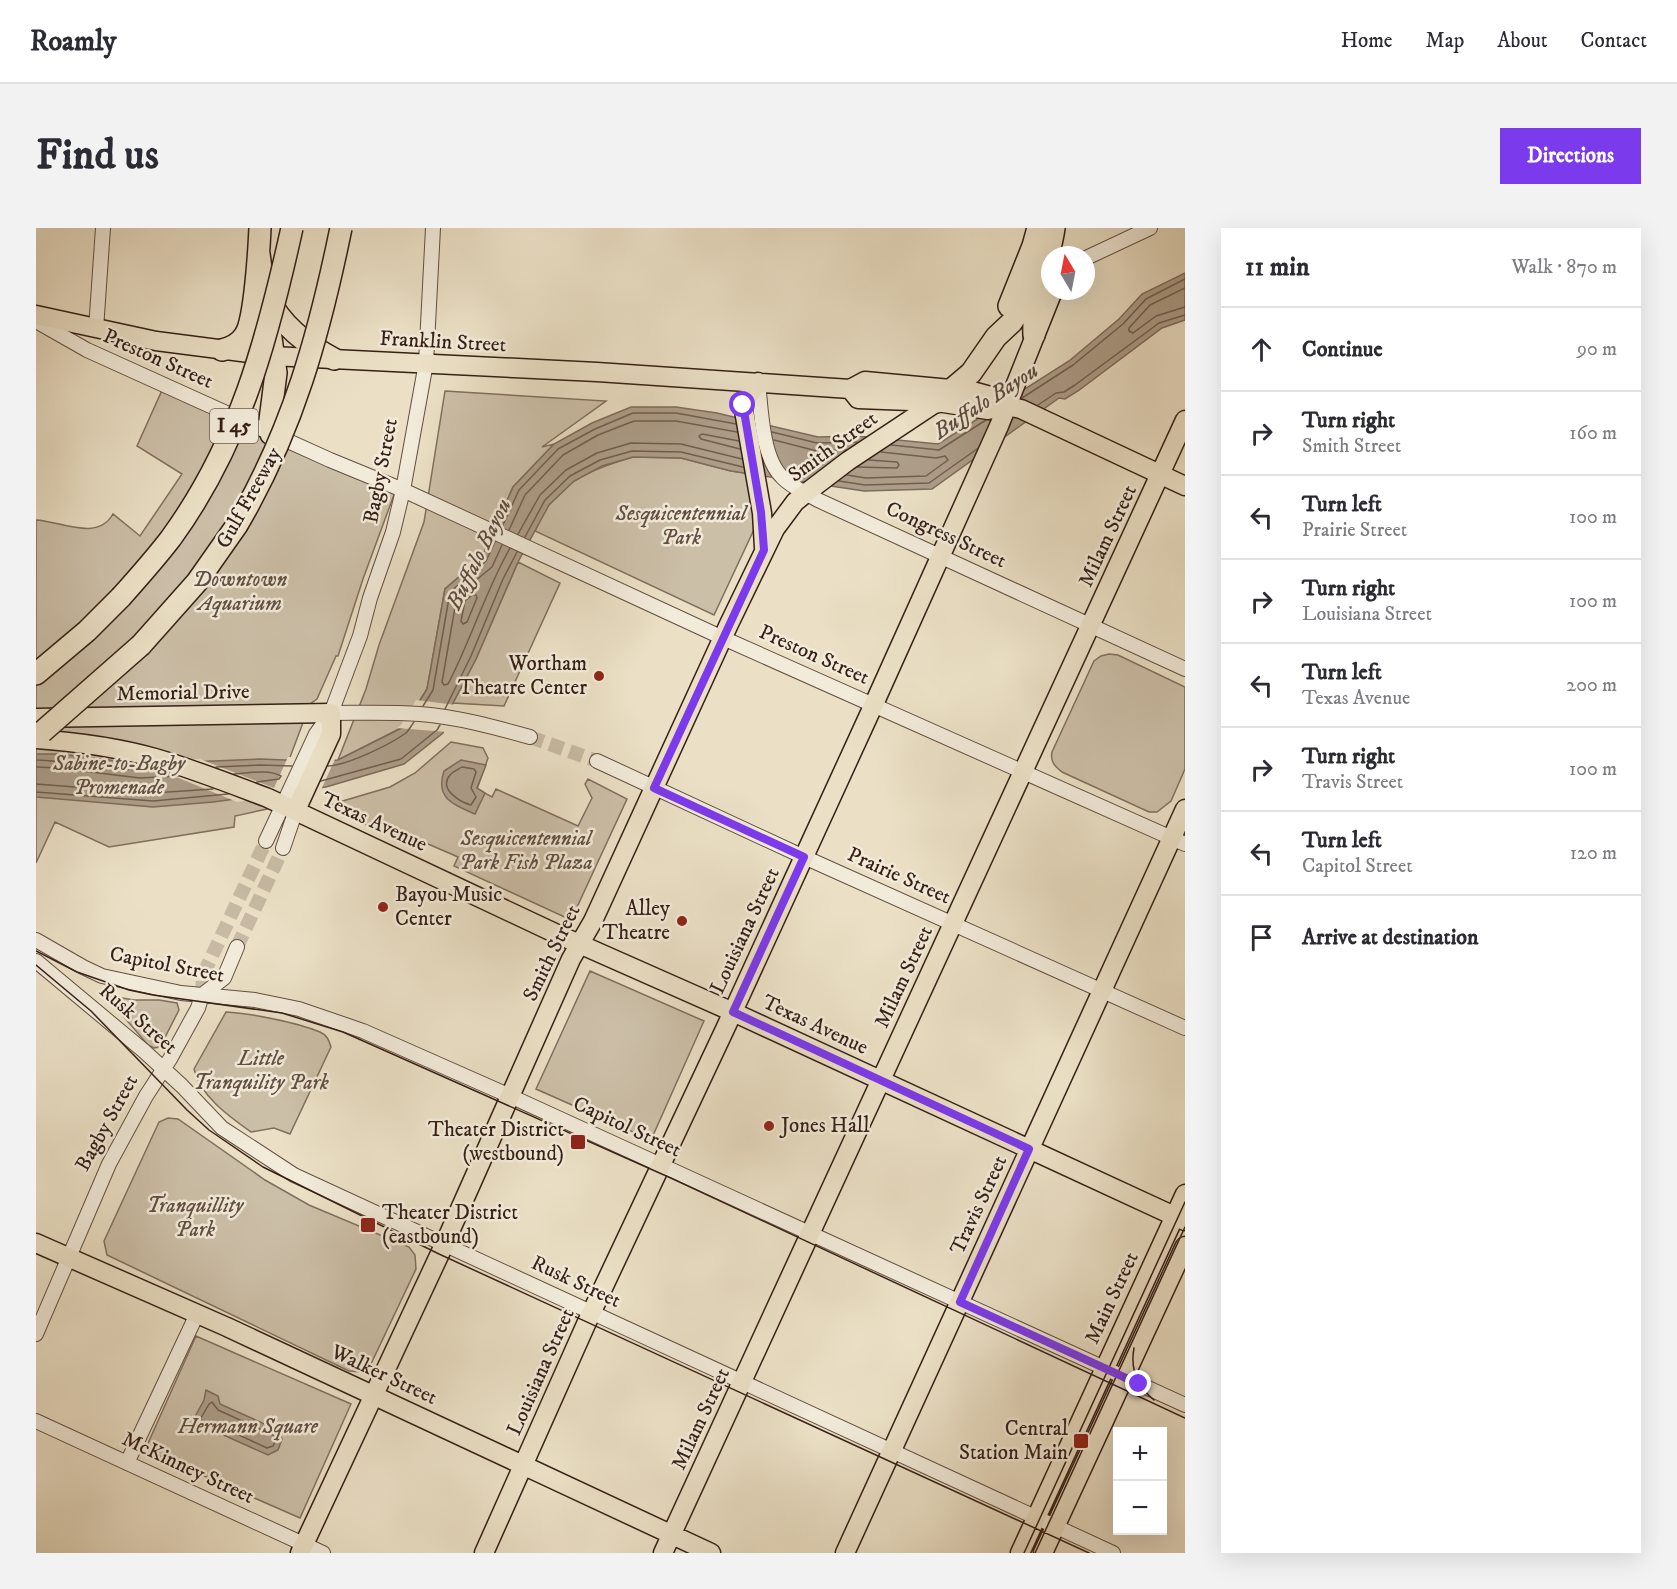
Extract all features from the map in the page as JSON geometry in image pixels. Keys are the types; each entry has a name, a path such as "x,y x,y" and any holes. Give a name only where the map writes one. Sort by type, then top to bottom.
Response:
{"highway":[{"path":"260,228 260,276 276,373 270,420 272,434"},
{"name":"I 45","path":"36,674 87,631 153,562 172,537 214,470 242,408 264,345 276,303 292,228"},
{"name":"Gulf Freeway","path":"36,738 141,645 197,582 237,525 273,459 303,381 325,302 341,228"},
{"path":"937,402 971,373 997,333 1021,278 1038,228"},
{"path":"1034,335 1033,317 1040,300 1054,228"},
{"path":"1063,246 1065,228"},
{"path":"222,350 238,343 248,329 259,254"},
{"path":"260,276 278,315 295,333 334,359"},
{"path":"997,333 1040,300"}],"main road":[{"name":"Franklin Street","path":"36,315 156,341 272,356 850,388 865,381 955,388 994,397 1006,406 1025,411 1185,486"},
{"name":"Louisiana Street","path":"484,1553 591,1313 733,1012 874,704 1006,406 1034,335"},
{"path":"758,382 752,406 764,550"},
{"name":"Franklin Street","path":"850,388 858,399 937,402 988,410 1006,406"},
{"name":"Smith Street","path":"302,1549 444,1245 571,959 654,788 764,550 785,514 806,492 937,402"},
{"name":"Milam Street","path":"663,1553 1185,420"},
{"name":"Memorial Drive","path":"36,718 331,713"},
{"name":"Bagby Street","path":"290,808 331,734 331,713"},
{"path":"36,738 73,741 154,758 235,784 290,808"},
{"name":"Texas Avenue","path":"290,808 580,944 1180,1218"},
{"name":"Travis Street","path":"845,1553 1102,991 1179,841 1185,809"},
{"name":"Main Street","path":"1020,1553 1105,1368 1180,1218 1185,1194"},
{"name":"Walker Street","path":"36,1243 197,1314 711,1553"},
{"path":"1044,1553 1185,1246"}],"street":[{"path":"96,329 103,228"},
{"name":"Bagby Street","path":"331,713 360,636 370,598 393,532 403,490 426,363 433,228"},
{"path":"1095,254 1150,228"},
{"name":"Preston Street","path":"36,321 87,350 272,434 403,490 723,638 1179,841"},
{"name":"Congress Street","path":"752,406 773,466 782,477 806,492 1185,669"},
{"path":"331,713 419,714 488,725 530,737"},
{"name":"Prairie Street","path":"597,761 804,857 1185,1028"},
{"name":"Bagby Street","path":"266,841 290,808"},
{"name":"Bagby Street","path":"283,848 290,808"},
{"name":"Capitol Street","path":"36,940 82,968 102,976 181,993 255,1000 308,1013 363,1031 1185,1405"},
{"name":"Bagby Street","path":"36,1334 70,1258 97,1186 130,1123 198,1008 202,995 224,978 237,947"},
{"name":"Rusk Street","path":"36,961 112,1023 182,1086 222,1128 294,1175 1113,1553"},
{"path":"128,1463 197,1314"},
{"name":"McKinney Street","path":"36,1421 128,1463 302,1549 323,1553"}],"green space":[{"name":"Downtown Aquarium","path":"163,388 395,492 338,656 317,699 310,704 267,809 235,816 234,827 109,847 55,822 36,863 36,520 88,528 98,527 113,514 140,536 182,474 137,446"},
{"path":"445,391 606,401 542,447 554,444 513,487 482,557 445,589 427,689 403,727 338,760 366,689 379,645 424,522"},
{"name":"Sesquicentennial Park","path":"633,457 681,458 752,474 757,523 714,615 535,531 548,506 565,488 586,474"},
{"path":"518,562 560,583 504,706 453,703 476,659"},
{"path":"1109,654 1118,655 1185,687 1185,769 1171,801 1157,812 1149,812 1062,772 1052,761 1052,752 1094,661"},
{"name":"Sesquicentennial Park Fish Plaza","path":"451,742 483,748 488,758 477,789 492,797 496,789 578,826 592,798 585,784 588,779 627,799 571,920 454,866 458,857 391,828 376,829 326,806 390,787 415,773"},
{"path":"590,971 704,1021 651,1140 536,1089"},
{"path":"105,995 177,1003 179,1010 160,1047 154,1048 148,1045"},
{"name":"Little Tranquility Park","path":"226,1012 260,1016 300,1025 326,1036 331,1047 290,1134 274,1128 251,1132 217,1105 197,1079 194,1069"},
{"name":"Tranquillity Park","path":"168,1118 178,1119 265,1180 309,1205 409,1247 415,1255 416,1269 370,1366 362,1372 349,1371 107,1255 104,1241 159,1122"},
{"name":"Hermann Square","path":"196,1336 351,1404 300,1518 145,1450"}],"water":[{"path":"1185,273 1185,320 1162,328 1078,391 1065,399 1059,398 932,489 864,491 731,471 681,458 633,457 602,466 574,481 549,505 518,562 476,659 453,703 443,733 404,764 326,787 213,802 153,807 36,797 36,754 59,754 142,764 260,759 338,760 404,727 427,689 445,589 482,557 513,487 554,444 592,423 631,407 676,407 717,413 818,437 857,436 938,444 1069,361 1119,319 1142,294"},
{"path":"461,760 486,765 477,788 485,793 475,814 453,804 442,788 444,771"},
{"path":"206,1390 218,1396 220,1404 278,1430 282,1439 278,1450 268,1455 208,1428 201,1430 190,1426 204,1400"}],"pier":[{"path":"416,700 456,705 447,732 397,728"},
{"path":"288,757 336,757 321,790 237,802 152,767 122,759 142,761 200,759 274,788"}],"tunnel":[{"path":"530,737 597,761"},
{"path":"202,995 203,975 266,841"},
{"path":"237,947 283,848"}],"tram line":[{"path":"36,951 77,972 129,990 282,1013 343,1032 673,1179 1185,1418"},
{"path":"36,965 91,1011 209,1130 263,1167 439,1254 1089,1553"},
{"path":"1024,1553 1185,1202"},
{"path":"1035,1553 1185,1227"},
{"path":"1134,1348 1133,1363 1136,1377 1143,1389 1154,1400"}],"place":[{"name":"Wortham Theatre Center","path":"599,676"},
{"name":"Bayou Music Center","path":"383,907"},
{"name":"Alley Theatre","path":"682,921"},
{"name":"Jones Hall","path":"769,1126"},
{"name":"Theater District (westbound)","path":"578,1142"},
{"name":"Theater District (eastbound)","path":"368,1225"},
{"name":"Central Station Main","path":"1081,1441"}],"route":[{"path":"743,405 764,528 764,550 654,788 804,857 733,1012 1029,1149 960,1302 1139,1384"}],"water label":[{"name":"Buffalo Bayou","path":"986,401"},
{"name":"Buffalo Bayou","path":"479,554"}],"park label":[{"name":"Sabine-to-Bagby Promenade","path":"119,776"}]}
